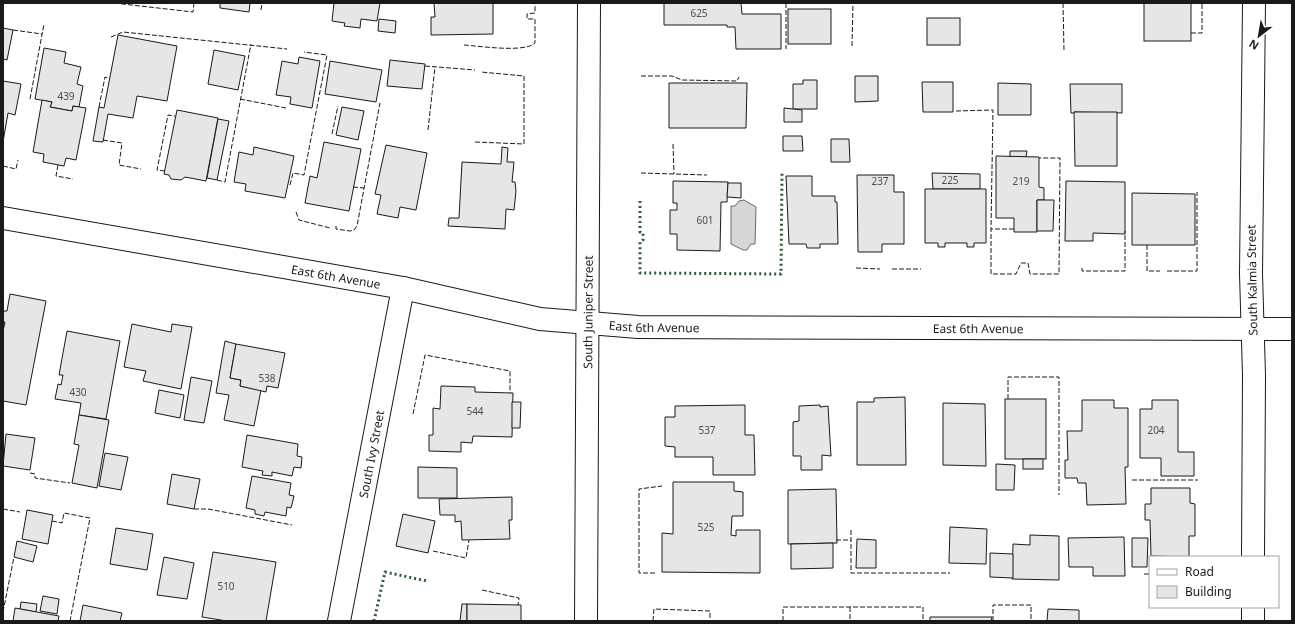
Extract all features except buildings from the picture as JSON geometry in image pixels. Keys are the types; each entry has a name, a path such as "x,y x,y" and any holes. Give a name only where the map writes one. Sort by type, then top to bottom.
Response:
{"street":[{"name":"South Juniper Street","path":"586,621 589,3"},
{"name":"South Kalmia Street","path":"1253,556 1254,376 1251,274 1254,3"},
{"name":"East 6th Avenue","path":"3,218 403,288 540,320 638,327 1292,329"},
{"name":"South Ivy Street","path":"339,621 403,288"},
{"path":"1253,608 1253,621"}],"shaded area":[{"path":"744,200 756,207 755,244 751,244 747,250 743,250 731,244 731,206 735,206 739,201"}],"hedge":[{"path":"640,201 640,232 643,233 643,240 640,242 640,273 781,274 782,173"},
{"path":"374,621 385,572 427,581"}],"fence":[{"path":"114,3 193,12 194,3"},
{"path":"261,10 262,3"},
{"path":"464,45 512,48 530,46 535,43 535,19 527,19 527,14 535,13 535,3"},
{"path":"786,3 786,49"},
{"path":"852,46 853,3"},
{"path":"1063,3 1064,50"},
{"path":"1191,33 1202,33 1202,3"},
{"path":"30,99 44,24"},
{"path":"13,30 42,34"},
{"path":"111,37 123,32 287,49"},
{"path":"217,180 225,182 251,44"},
{"path":"290,185 293,173 304,175 327,55 304,52"},
{"path":"425,66 475,70"},
{"path":"428,130 435,67"},
{"path":"475,142 524,144 524,76 481,72"},
{"path":"641,76 672,76 682,80 737,81 739,77"},
{"path":"99,107 105,77 108,78"},
{"path":"240,99 286,108"},
{"path":"336,226 336,229 350,231 354,230 357,226 380,103"},
{"path":"332,134 338,106"},
{"path":"956,111 993,110 991,229"},
{"path":"165,171 157,170 168,115 175,116"},
{"path":"103,140 122,143 119,165 141,169"},
{"path":"673,144 674,174"},
{"path":"1014,229 991,229 991,274 1016,274 1021,263 1028,263 1030,274 1059,274 1060,158 1039,158"},
{"path":"3,166 16,169 18,160"},
{"path":"58,165 56,176 73,179"},
{"path":"641,173 707,175"},
{"path":"353,187 364,188"},
{"path":"1167,271 1197,271 1197,192"},
{"path":"296,212 299,220 330,228"},
{"path":"1082,268 1082,271 1125,271 1125,231"},
{"path":"1147,245 1147,271 1160,271"},
{"path":"856,268 880,269"},
{"path":"892,269 921,269"},
{"path":"413,414 425,355 510,371 510,393"},
{"path":"1008,399 1008,377 1059,377 1059,495"},
{"path":"30,473 35,474 35,478 70,483"},
{"path":"1132,480 1198,480"},
{"path":"655,573 639,573 639,489 662,486"},
{"path":"3,509 20,512"},
{"path":"194,509 208,509 292,525"},
{"path":"52,521 62,523 64,513 90,518 70,621"},
{"path":"851,530 851,573 950,573"},
{"path":"433,551 466,558 469,540"},
{"path":"836,540 851,540"},
{"path":"3,612 14,557"},
{"path":"1144,574 1149,574"},
{"path":"482,590 519,598 518,605"},
{"path":"993,621 993,605 1031,605 1031,621"},
{"path":"783,621 783,607 923,607 923,621"},
{"path":"850,607 850,621"},
{"path":"653,621 654,609 710,611 710,621"}]}
